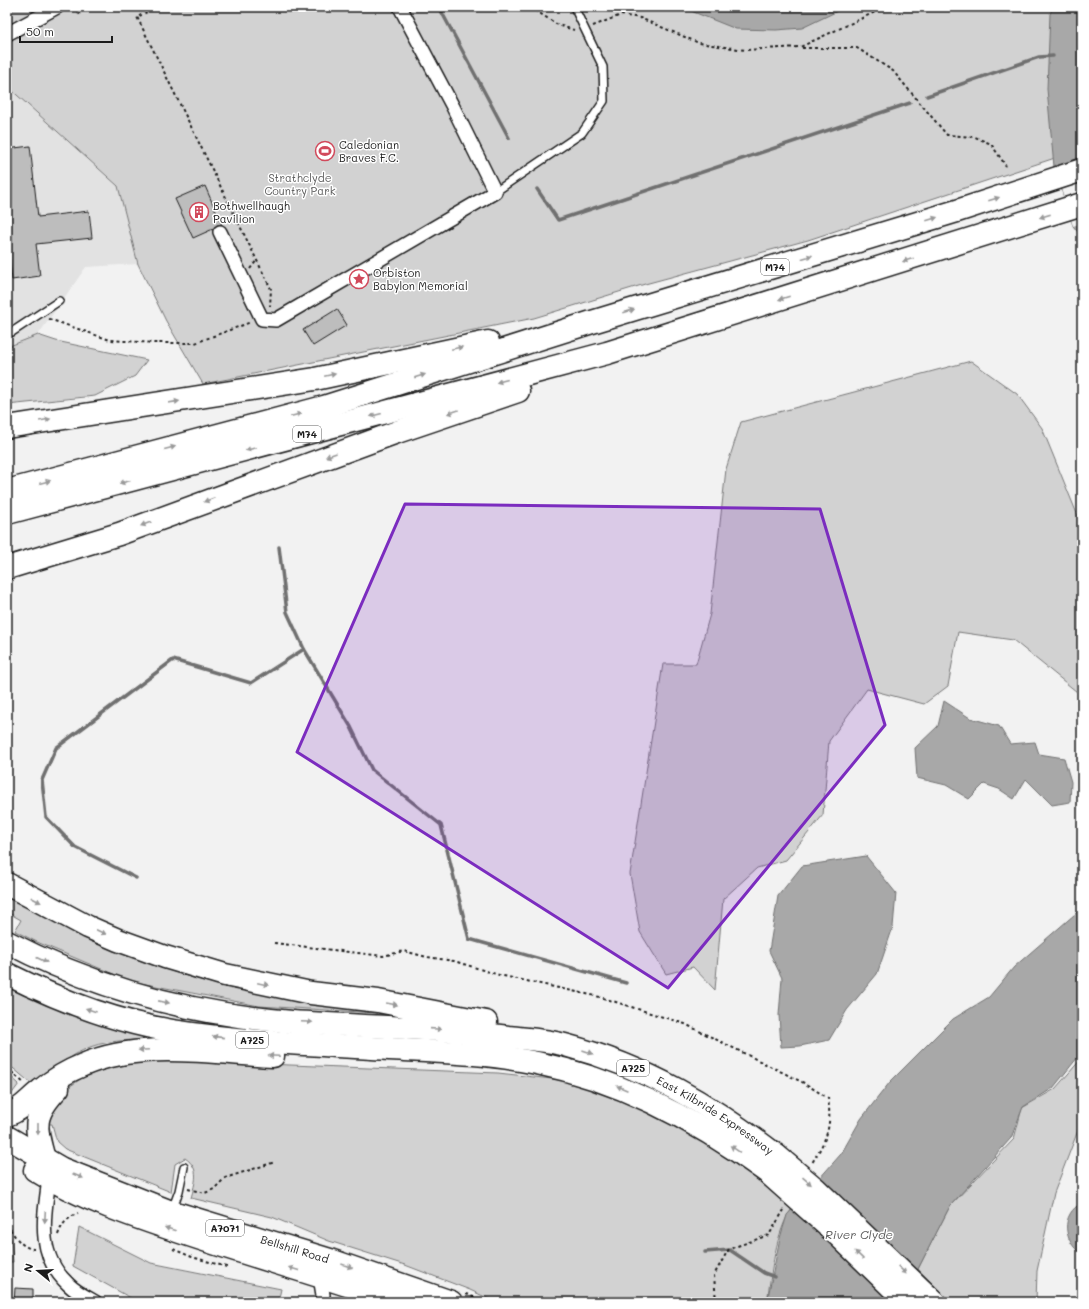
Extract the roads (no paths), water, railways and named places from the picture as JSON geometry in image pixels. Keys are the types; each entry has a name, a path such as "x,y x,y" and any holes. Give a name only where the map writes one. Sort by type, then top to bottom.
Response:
{"highway":[{"name":"M74","path":"7,491 324,407 592,322 957,211 1082,170"},
{"name":"M74","path":"7,513 607,353 972,240 1082,204"},
{"path":"7,427 316,378 592,322"},
{"path":"7,568 119,534 397,432 532,387 607,353"},
{"name":"A725","path":"7,884 88,927 118,940 165,957 225,975 311,993 378,1001 463,1016 500,1025 563,1044"},
{"name":"East Kilbride Expressway","path":"7,942 42,960 99,983 148,999 251,1018 293,1022 468,1031 563,1044 633,1068 690,1096 734,1123 841,1238 907,1302"},
{"name":"A725","path":"7,974 35,988 91,1010 127,1021 171,1031 271,1042 461,1053 508,1058"},
{"path":"7,1115 22,1108 40,1090 69,1072 101,1057 121,1053 154,1050 459,1063 508,1058"},
{"name":"East Kilbride Expressway","path":"508,1058 574,1072 636,1094 772,1164 816,1189 934,1302"},
{"path":"46,1169 37,1130 42,1106 69,1072"},
{"name":"Bellshill Road","path":"7,1137 46,1169 99,1203 157,1225 398,1302"},
{"name":"Bellshill Road","path":"7,1153 46,1169 62,1169 98,1185 172,1212 456,1297"}],"street":[{"path":"7,34 41,10 57,7"},
{"path":"220,232 266,319 276,320 495,192 453,107 400,7"},
{"path":"46,1169 44,1238 50,1261 69,1285 95,1302"},
{"name":"Bellshill Road","path":"320,1277 323,1295 322,1302"}],"lane":[{"path":"495,192 582,133 604,101 603,67 574,7"},
{"path":"7,331 12,332 59,301"},
{"path":"172,1212 184,1167"}],"water":[{"path":"681,7 846,7 802,28 776,30 736,29"},
{"path":"1053,7 1082,7 1082,237 1073,226 1054,167 1047,89 1050,14"},
{"path":"944,701 970,718 999,726 1010,744 1035,742 1039,754 1064,758 1071,782 1070,802 1052,805 1026,779 1014,799 999,789 984,784 969,799 946,785 917,778 915,748 938,726"},
{"path":"866,856 896,893 893,927 877,974 847,1010 829,1040 800,1046 781,1047 779,1015 782,978 769,951 778,896 802,866"},
{"name":"River Clyde","path":"1082,908 1082,1052 1053,1088 1023,1107 1011,1138 950,1206 918,1269 888,1302 767,1302 780,1238 787,1215 841,1154 861,1119 890,1082 953,1019 989,997 1014,967"},
{"path":"1082,1203 1082,1254 1071,1243 1068,1235 1067,1221 1075,1208"}],"waterway":[{"path":"439,7 509,138"},
{"path":"927,96 1039,57 1053,56"},
{"path":"537,189 558,220 910,103"},
{"path":"279,547 287,612 304,649 351,727 372,770 441,825 469,939 626,983"},
{"path":"136,878 75,847 46,817 42,780 56,748 173,660 251,683 304,649"},
{"path":"705,1252 730,1250 764,1273 775,1277"}],"place":[{"name":"Caledonian Braves F.C.","path":"325,151"},
{"name":"Bothwellhaugh Pavilion","path":"199,212"},
{"name":"Orbiston Babylon Memorial","path":"359,279"}],"park label":[{"name":"Strathclyde Country Park","path":"300,184"}]}
